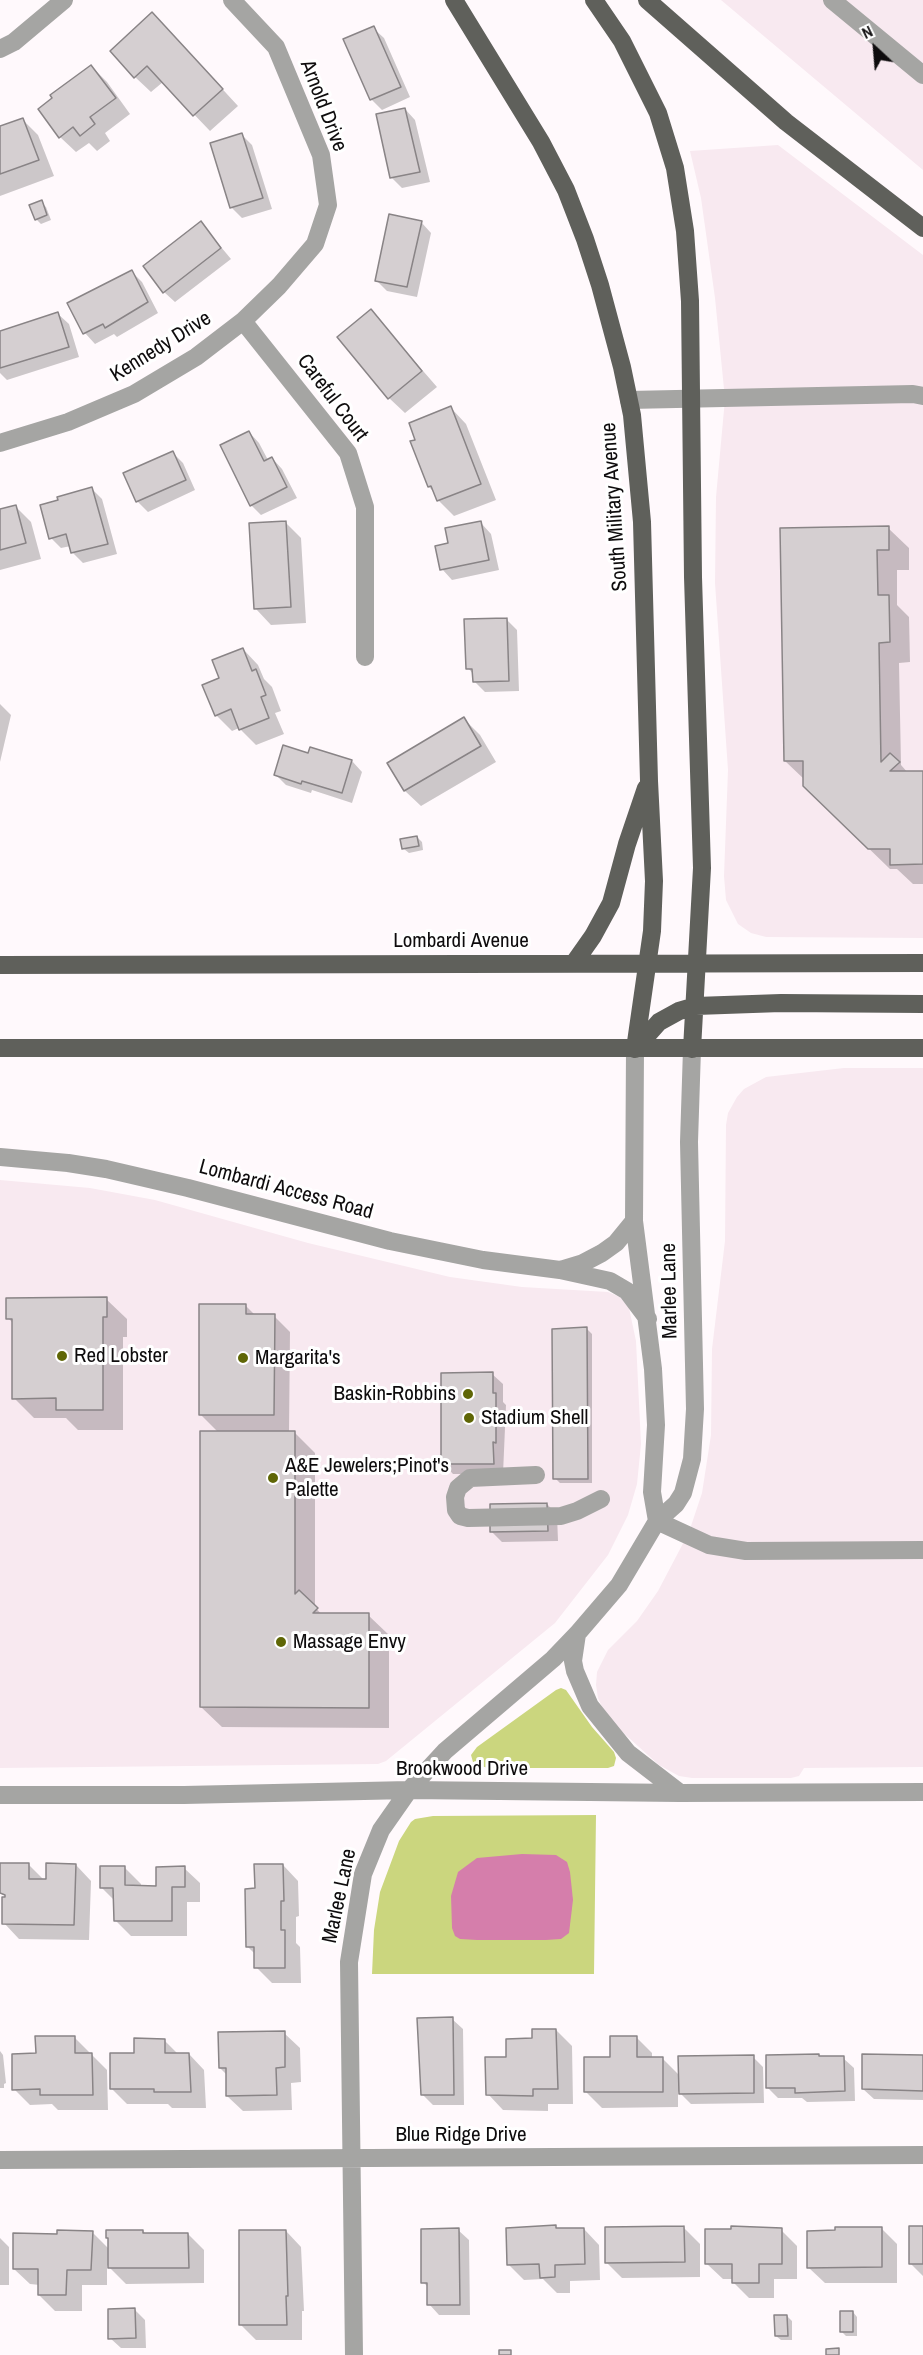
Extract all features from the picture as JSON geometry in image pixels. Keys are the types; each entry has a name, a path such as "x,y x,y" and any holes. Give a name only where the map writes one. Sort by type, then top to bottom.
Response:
{"main road":[{"name":"South Military Avenue","path":"454,0 537,134 566,190 598,278 629,400 638,459 642,522 654,881 648,963 635,1049"},
{"path":"594,0 622,41 658,113 675,168 683,209 687,256 693,577 702,867 693,1049"},
{"path":"647,0 786,122 923,228"},
{"path":"574,963 593,936 611,903 627,844 649,781"},
{"name":"Lombardi Avenue","path":"0,965 923,963"},
{"path":"635,1049 659,1022 679,1011 696,1006 781,1003 923,1004"},
{"path":"0,1048 923,1048"}],"street":[{"path":"0,49 15,42 64,0"},
{"name":"Arnold Drive","path":"232,0 276,47 321,155 328,205 315,244"},
{"path":"832,0 923,75"},
{"name":"Kennedy Drive","path":"0,443 68,423 134,394 196,357 243,321 279,286 315,244"},
{"name":"Careful Court","path":"243,321 348,453 365,507 365,657"},
{"path":"629,400 913,394 923,396"},
{"name":"Marlee Lane","path":"635,1049 634,1221 648,1319 656,1425 652,1492 657,1521"},
{"name":"Marlee Lane","path":"354,2355 349,1962 363,1874 372,1849 390,1814 409,1790 445,1751 553,1659 577,1634 619,1585 657,1521 676,1504 684,1493 691,1470 694,1445 690,1142 693,1049"},
{"name":"Lombardi Access Road","path":"0,1157 106,1169 431,1250 483,1260 560,1269 617,1284 632,1296 648,1319"},
{"name":"Lombardi Access Road","path":"560,1269 583,1263 602,1253 621,1237 634,1221"},
{"path":"536,1475 470,1478 461,1484 456,1493 456,1510 460,1516 468,1518 561,1516 578,1511 601,1499"},
{"path":"657,1521 709,1545 747,1551 923,1550"},
{"path":"577,1634 573,1661 590,1706 628,1753 680,1793"},
{"name":"Brookwood Drive","path":"0,1795 184,1795 409,1790 680,1793 923,1792"},
{"name":"Blue Ridge Drive","path":"0,2160 923,2155"}],"shaded area":[{"path":"721,0 923,0 923,170"},
{"path":"778,145 923,255 923,938 766,937 751,933 738,924 726,900 724,876 728,770 715,583 716,497 725,399 715,298 701,198 690,151"},
{"path":"844,1068 923,1068 923,1767 804,1768 799,1776 791,1778 679,1776 659,1765 619,1729 598,1698 597,1672 608,1650 637,1621 658,1591 689,1532 702,1493 711,1435 712,1349 725,1241 728,1113 744,1089 766,1077"},
{"path":"0,1180 90,1188 155,1200 308,1243 450,1277 522,1287 608,1292 620,1297 629,1308 636,1341 641,1444 637,1484 628,1515 608,1555 555,1623 386,1761 378,1764 0,1768"},
{"path":"522,1854 556,1855 567,1862 573,1900 569,1933 561,1939 546,1940 477,1940 460,1939 455,1936 452,1928 451,1896 458,1872 477,1858"}],"green space":[{"path":"561,1688 566,1690 592,1727 614,1752 616,1758 614,1766 608,1768 489,1768 473,1762 471,1755 477,1747"},
{"path":"596,1815 594,1974 372,1974 374,1930 380,1892 399,1841 415,1819 433,1816"}],"building":[{"path":"152,12 223,89 193,116 147,66 134,78 110,51"},
{"path":"374,26 401,87 370,100 343,39"},
{"path":"91,65 116,98 90,117 95,124 80,136 73,127 59,138 38,109 52,98 50,95"},
{"path":"405,108 420,172 390,178 376,114"},
{"path":"23,118 39,160 0,174 0,126"},
{"path":"242,133 263,198 230,208 210,143"},
{"path":"42,200 47,215 35,220 29,205"},
{"path":"389,214 422,221 407,287 375,281"},
{"path":"201,221 221,248 163,293 143,266"},
{"path":"132,270 148,302 105,328 103,324 83,334 67,303"},
{"path":"371,309 422,371 388,399 337,337"},
{"path":"58,312 69,347 0,368 0,331"},
{"path":"451,406 481,484 437,501 431,486 428,487 410,441 415,440 409,423"},
{"path":"249,431 264,461 272,457 287,487 250,506 220,445"},
{"path":"173,451 186,480 136,502 123,473"},
{"path":"92,487 108,544 71,553 66,534 49,539 40,505 58,500 57,497"},
{"path":"16,505 26,543 0,550 0,509"},
{"path":"286,521 291,607 254,609 249,523"},
{"path":"481,521 489,560 440,570 435,546 448,543 445,528"},
{"path":"889,526 889,550 877,550 878,595 889,595 890,642 879,643 881,762 890,753 900,762 890,771 923,771 923,864 890,865 890,849 868,849 803,786 803,761 784,761 780,528"},
{"path":"507,618 509,681 473,682 472,669 466,669 464,619"},
{"path":"243,648 252,671 256,669 266,695 261,697 269,718 239,730 231,709 215,716 202,685 219,678 212,660"},
{"path":"464,717 481,746 404,791 387,763"},
{"path":"283,745 308,753 310,747 352,760 342,793 274,775"},
{"path":"417,836 419,846 402,849 400,839"},
{"path":"107,1297 107,1317 103,1317 103,1410 56,1410 56,1398 12,1399 12,1319 6,1319 6,1298"},
{"path":"199,1304 246,1304 246,1314 275,1314 274,1415 199,1415"},
{"path":"587,1327 588,1479 553,1479 552,1329"},
{"name":"Stadium Shell","path":"493,1372 493,1393 496,1393 494,1464 441,1464 441,1373"},
{"path":"200,1431 295,1431 295,1594 299,1590 318,1608 313,1613 369,1613 369,1708 200,1707"},
{"path":"547,1503 548,1531 490,1532 490,1504"},
{"path":"0,1863 29,1863 29,1879 46,1879 46,1863 76,1864 74,1925 2,1924 2,1897 5,1895 0,1893"},
{"path":"254,1864 283,1864 284,1901 281,1901 281,1930 285,1930 285,1968 254,1968 254,1947 246,1947 245,1889 255,1888"},
{"path":"100,1866 125,1866 125,1885 156,1886 156,1867 185,1866 185,1887 172,1887 172,1921 114,1921 113,1888 100,1888"},
{"path":"453,2017 454,2095 421,2095 417,2018"},
{"path":"532,2029 556,2029 558,2089 533,2089 533,2096 486,2095 485,2057 506,2057 506,2039 532,2038"},
{"path":"285,2031 285,2067 276,2068 277,2095 226,2096 226,2068 219,2068 218,2032"},
{"path":"35,2036 75,2036 75,2053 92,2053 93,2095 40,2095 40,2089 12,2090 12,2054 36,2053"},
{"path":"610,2036 637,2036 637,2057 663,2057 663,2092 584,2092 584,2057 610,2057"},
{"path":"134,2038 165,2039 165,2053 189,2053 191,2092 110,2089 110,2053 134,2053"},
{"path":"819,2054 819,2056 844,2056 845,2091 795,2093 795,2088 766,2088 766,2055"},
{"path":"862,2054 923,2055 923,2091 862,2089"},
{"path":"754,2055 754,2093 679,2094 678,2056"},
{"path":"556,2225 556,2228 584,2228 585,2264 555,2265 555,2277 540,2278 539,2264 507,2265 506,2228"},
{"path":"684,2226 685,2262 605,2263 605,2227"},
{"path":"731,2226 782,2228 782,2264 759,2264 759,2283 732,2283 732,2264 705,2264 705,2229 731,2229"},
{"path":"909,2226 923,2226 923,2264 909,2264"},
{"path":"835,2227 882,2227 882,2267 807,2268 807,2231 835,2230"},
{"path":"459,2228 460,2305 427,2305 427,2283 421,2283 421,2229"},
{"path":"57,2230 93,2231 91,2270 67,2270 66,2295 38,2295 38,2269 13,2269 13,2233 57,2234"},
{"path":"106,2230 188,2233 189,2268 108,2268"},
{"path":"239,2230 286,2230 287,2325 239,2325"},
{"path":"135,2308 136,2338 108,2339 108,2309"},
{"path":"840,2311 853,2311 853,2332 840,2332"},
{"path":"774,2315 787,2315 788,2336 775,2336"},
{"path":"839,2348 839,2355 826,2355 826,2349"},
{"path":"499,2350 511,2350 511,2355 499,2355"}],"place":[{"name":"Red Lobster","path":"62,1356"},
{"name":"Margarita's","path":"243,1358"},
{"name":"Baskin-Robbins","path":"468,1394"},
{"name":"Stadium Shell","path":"469,1418"},
{"name":"A&E Jewelers;Pinot's Palette","path":"273,1478"},
{"name":"Massage Envy","path":"281,1642"}]}
